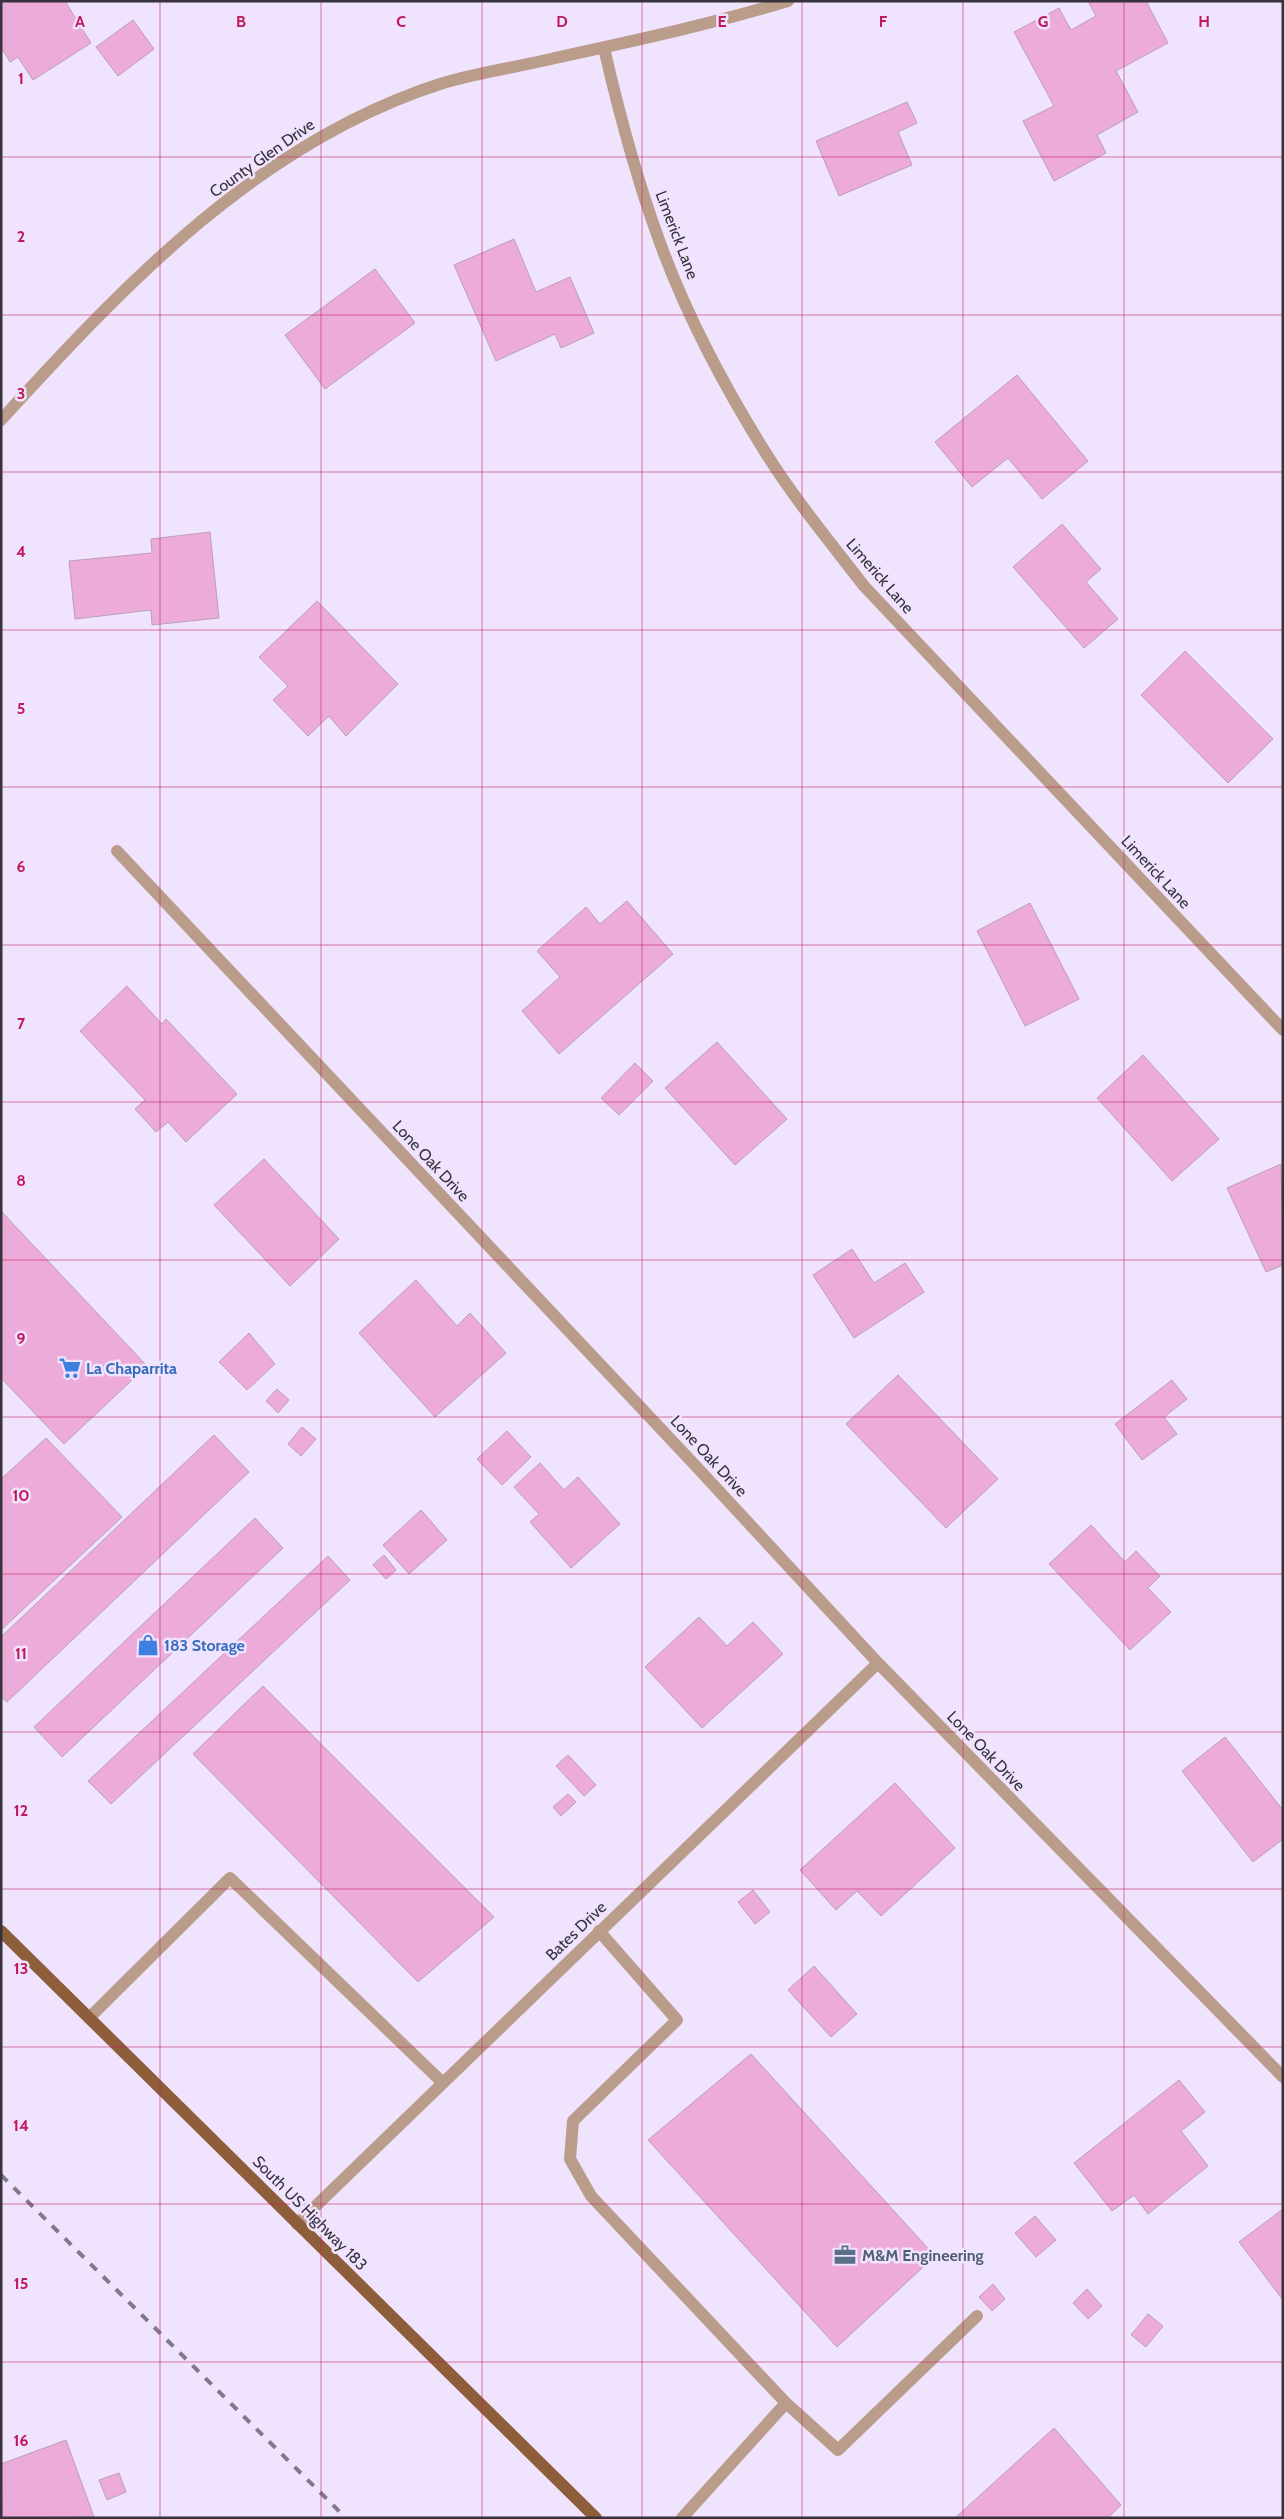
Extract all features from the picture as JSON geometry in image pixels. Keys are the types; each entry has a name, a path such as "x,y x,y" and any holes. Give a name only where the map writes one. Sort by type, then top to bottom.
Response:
{"main road":[{"name":"South US Highway 183","path":"1,1931 596,2518"}],"street":[{"name":"County Glen Drive","path":"1,420 79,335 187,231 283,159 334,128 388,103 444,83 604,48 788,1"},
{"name":"Limerick Lane","path":"604,48 622,125 659,241 691,315 727,388 768,457 814,523 864,586 1283,1030"},
{"name":"Lone Oak Drive","path":"117,851 693,1463 878,1663 1283,2077"},
{"name":"Bates Drive","path":"297,2224 878,1663"},
{"path":"90,2018 230,1878 443,2083"},
{"path":"599,1931 676,2020 573,2121 570,2159 591,2196 786,2403 838,2450 978,2316"},
{"path":"682,2518 786,2403"}],"building":[{"path":"1,1 65,1 91,43 33,80 18,57 10,62 1,47"},
{"path":"1088,1 1146,1 1168,43 1116,71 1138,112 1097,135 1106,153 1054,181 1023,121 1054,106 1014,32 1059,8 1071,30 1096,16"},
{"path":"133,20 154,49 118,76 96,47"},
{"path":"907,102 917,123 898,132 912,165 839,196 816,141"},
{"path":"514,239 536,292 570,277 594,333 561,348 555,334 496,361 454,265"},
{"path":"375,269 415,323 325,389 285,335"},
{"path":"1017,375 1088,461 1042,499 1008,458 972,487 935,442"},
{"path":"1062,524 1101,569 1086,582 1118,619 1084,648 1013,567"},
{"path":"210,532 219,618 152,625 151,610 75,619 69,561 152,553 151,539"},
{"path":"317,601 398,684 346,736 329,716 308,736 273,700 288,686 259,657"},
{"path":"1185,651 1273,739 1228,783 1141,695"},
{"path":"627,901 673,954 559,1054 522,1011 560,977 537,951 586,907 600,924"},
{"path":"1030,903 1079,999 1025,1026 977,931"},
{"path":"127,986 162,1024 166,1019 237,1094 186,1142 168,1122 156,1132 135,1109 145,1100 80,1031"},
{"path":"717,1042 787,1119 735,1165 665,1088"},
{"path":"1143,1055 1219,1139 1172,1181 1097,1098"},
{"path":"635,1063 653,1081 619,1115 601,1098"},
{"path":"264,1159 339,1239 290,1286 214,1205"},
{"path":"1281,1164 1283,1265 1266,1272 1227,1188"},
{"path":"1,1211 147,1366 64,1444 1,1378"},
{"path":"852,1249 874,1283 905,1263 924,1292 854,1338 813,1275"},
{"path":"416,1280 457,1326 470,1313 506,1353 435,1417 359,1333"},
{"path":"249,1333 275,1364 247,1390 219,1362"},
{"path":"898,1375 998,1479 946,1528 846,1424"},
{"path":"1172,1380 1187,1399 1164,1417 1177,1434 1142,1460 1115,1424"},
{"path":"277,1389 289,1400 278,1413 266,1401"},
{"path":"302,1427 316,1439 301,1456 288,1444"},
{"path":"507,1431 531,1457 502,1485 477,1459"},
{"path":"214,1435 249,1472 7,1702 1,1697 1,1637"},
{"path":"46,1438 122,1517 1,1630 1,1479"},
{"path":"540,1463 564,1490 578,1477 620,1524 571,1568 530,1522 539,1514 514,1487"},
{"path":"421,1510 447,1540 409,1574 383,1545"},
{"path":"255,1518 283,1548 62,1757 34,1727"},
{"path":"1091,1525 1125,1562 1136,1551 1160,1576 1148,1588 1171,1612 1130,1650 1049,1564"},
{"path":"384,1555 396,1570 386,1579 373,1565"},
{"path":"328,1556 350,1580 111,1804 88,1781"},
{"path":"699,1617 727,1646 753,1622 783,1654 702,1728 645,1667"},
{"path":"263,1686 494,1917 418,1982 193,1754"},
{"path":"1225,1737 1283,1810 1283,1839 1253,1862 1182,1771"},
{"path":"568,1755 596,1785 584,1796 556,1766"},
{"path":"895,1783 955,1848 881,1916 857,1891 836,1910 800,1870"},
{"path":"568,1794 576,1802 561,1816 553,1807"},
{"path":"753,1890 770,1912 755,1924 738,1902"},
{"path":"814,1966 857,2014 831,2037 788,1990"},
{"path":"751,2054 935,2256 837,2347 648,2140"},
{"path":"1179,2080 1205,2112 1181,2131 1208,2166 1148,2214 1134,2195 1112,2211 1074,2163"},
{"path":"1283,2209 1283,2300 1239,2242"},
{"path":"1035,2216 1056,2240 1036,2257 1015,2233"},
{"path":"993,2284 1005,2299 992,2311 979,2297"},
{"path":"1087,2289 1102,2306 1088,2319 1073,2303"},
{"path":"1148,2314 1163,2326 1146,2347 1131,2335"},
{"path":"1054,2428 1121,2505 1108,2518 955,2518"},
{"path":"66,2440 94,2517 2,2518 1,2464"},
{"path":"119,2473 126,2492 107,2500 99,2480"}],"railway":[{"path":"1,2175 346,2518"}],"place":[{"name":"La Chaparrita","path":"70,1368"},
{"name":"183 Storage","path":"148,1645"},
{"name":"M&M Engineering","path":"845,2255"}]}
